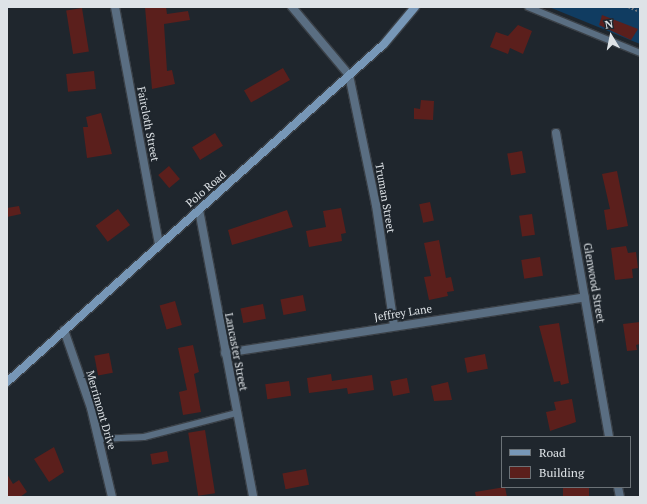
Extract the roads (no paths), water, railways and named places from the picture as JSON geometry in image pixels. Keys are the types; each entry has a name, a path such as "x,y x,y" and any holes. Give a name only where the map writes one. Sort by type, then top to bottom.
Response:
{"main road":[{"name":"Polo Road","path":"7,382 395,33 415,7"}],"street":[{"name":"Faircloth Street","path":"115,7 159,245"},
{"path":"292,7 349,75"},
{"name":"Truman Street","path":"349,75 376,205 394,326"},
{"name":"Glenwood Street","path":"556,133 609,436"},
{"name":"Lancaster Street","path":"199,210 253,497"},
{"name":"Jeffrey Lane","path":"225,353 585,297"},
{"name":"Merrimont Drive","path":"64,330 98,439 112,497"}],"lane":[{"path":"528,7 640,53"},
{"path":"98,439 144,436 237,413"}]}
